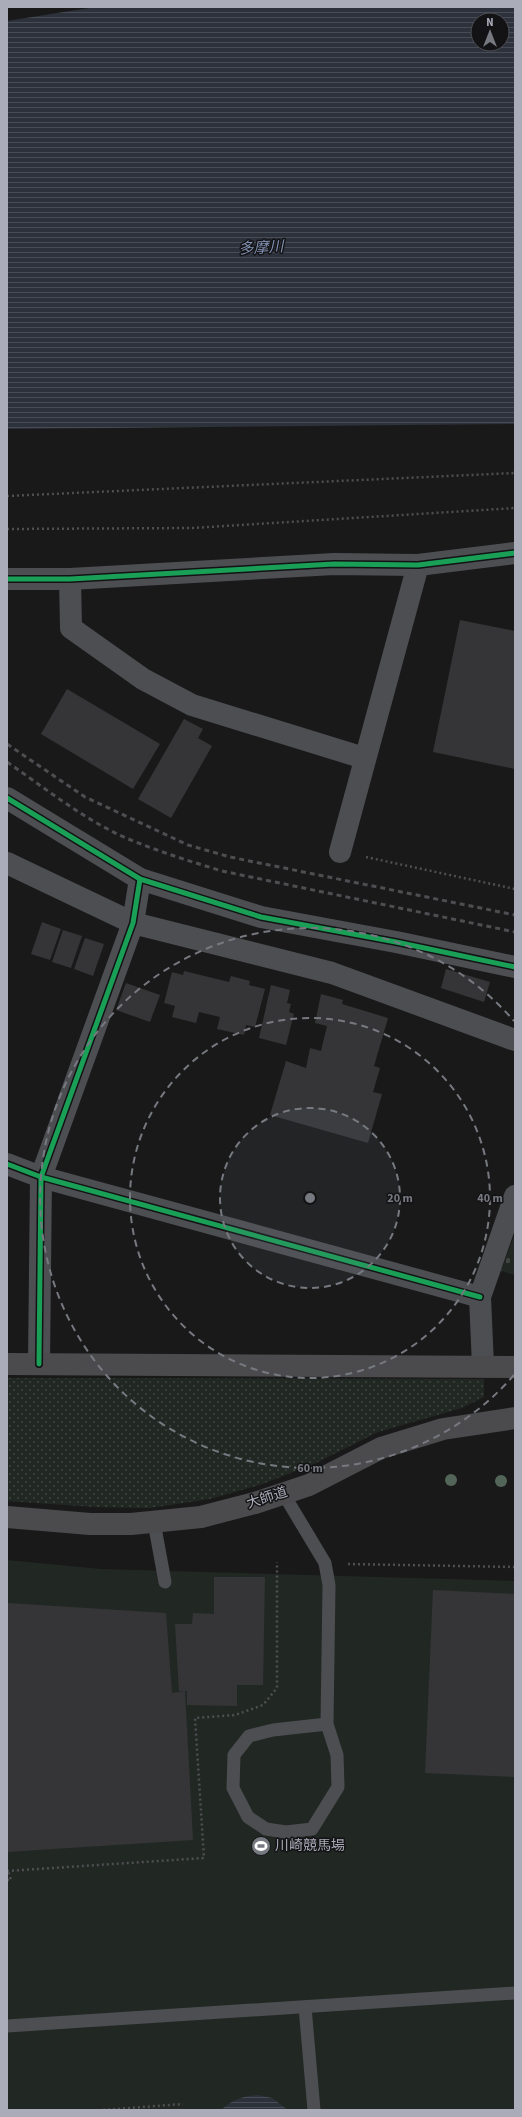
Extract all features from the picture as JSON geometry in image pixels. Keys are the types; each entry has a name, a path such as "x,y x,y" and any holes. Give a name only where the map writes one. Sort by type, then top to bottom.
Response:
{"highway":[{"path":"7,1364 515,1366"},
{"name":"大師道","path":"7,1517 90,1524 131,1524 201,1517 309,1485 381,1448 443,1429 515,1418"}],"street":[{"path":"7,578 70,579 334,564 418,565 515,553"},
{"path":"340,852 364,758 418,565"},
{"path":"70,579 71,628 143,679 192,705 364,758"},
{"path":"7,798 140,879 261,917 396,942 515,967"},
{"path":"7,863 133,923 332,973 515,1040"},
{"path":"39,1364 41,1177 133,923 140,879"},
{"path":"7,1166 41,1177 480,1297"},
{"path":"483,1366 480,1297 515,1196"}],"lane":[{"path":"283,1493 325,1563 329,1585 327,1724 337,1755 338,1786 312,1829 286,1832 266,1829 248,1817 233,1788 234,1755 249,1736 273,1730 327,1724"},
{"path":"154,1522 165,1582"},
{"path":"7,2026 515,1993"},
{"path":"305,2007 314,2110"}],"path":[{"path":"7,496 515,474"},
{"path":"7,529 192,528 515,508"},
{"path":"340,852 515,890"},
{"path":"7,1880 11,1880 8,1871 204,1858 195,1718 235,1715 263,1705 277,1688 277,1562"},
{"path":"325,1563 515,1567"},
{"path":"103,2110 183,2104"}],"green space":[{"path":"515,1233 515,1275 501,1271"},
{"path":"7,1378 484,1379 484,1397 462,1408 378,1432 314,1464 260,1485 210,1499 150,1508 94,1507 7,1501"},
{"name":"川崎競馬場","path":"7,1560 101,1569 515,1581 515,2110 7,2110"}],"water":[{"name":"多摩川","path":"95,7 515,7 515,424 7,429 7,21"},
{"path":"258,2095 272,2098 288,2110 221,2110 238,2099"}],"building":[{"path":"460,620 515,631 515,769 433,752"},
{"path":"67,689 160,744 133,789 41,734"},
{"path":"184,719 203,729 198,738 212,746 171,818 138,799"},
{"path":"42,922 61,929 50,960 31,954"},
{"path":"63,930 82,936 71,968 52,962"},
{"path":"85,938 104,944 93,976 74,969"},
{"path":"446,969 490,982 484,1002 441,988"},
{"path":"184,971 229,982 231,976 250,981 249,985 265,989 255,1027 246,1025 244,1035 217,1029 220,1017 199,1012 196,1023 172,1017 175,1006 164,1003 172,972 183,975"},
{"path":"126,983 160,995 150,1022 116,1010"},
{"path":"271,985 290,990 287,1003 291,1004 289,1012 294,1014 286,1045 259,1038"},
{"path":"321,994 343,1000 342,1004 388,1018 374,1066 380,1068 373,1092 382,1094 368,1143 270,1115 286,1061 306,1068 310,1048 321,1051 327,1026 315,1023"},
{"path":"214,1577 265,1577 263,1685 237,1685 237,1706 187,1705 187,1691 179,1691 175,1624 192,1624 193,1613 214,1614"},
{"path":"433,1590 515,1594 515,1777 425,1773"},
{"path":"7,1603 166,1613 172,1693 185,1691 193,1840 7,1852"}],"railway":[{"path":"7,744 85,797 188,845 230,857 515,915"},
{"path":"7,762 65,803 95,822 126,838 173,856 222,871 515,932"}],"cycle path":[{"path":"7,579 70,579 334,564 418,565 515,553"},
{"path":"7,798 140,879 261,917 396,942 515,967"},
{"path":"39,1364 41,1177 133,923 140,879"},
{"path":"7,1164 41,1177 480,1297"}],"place":[{"name":"川崎競馬場","path":"261,1846"}]}
